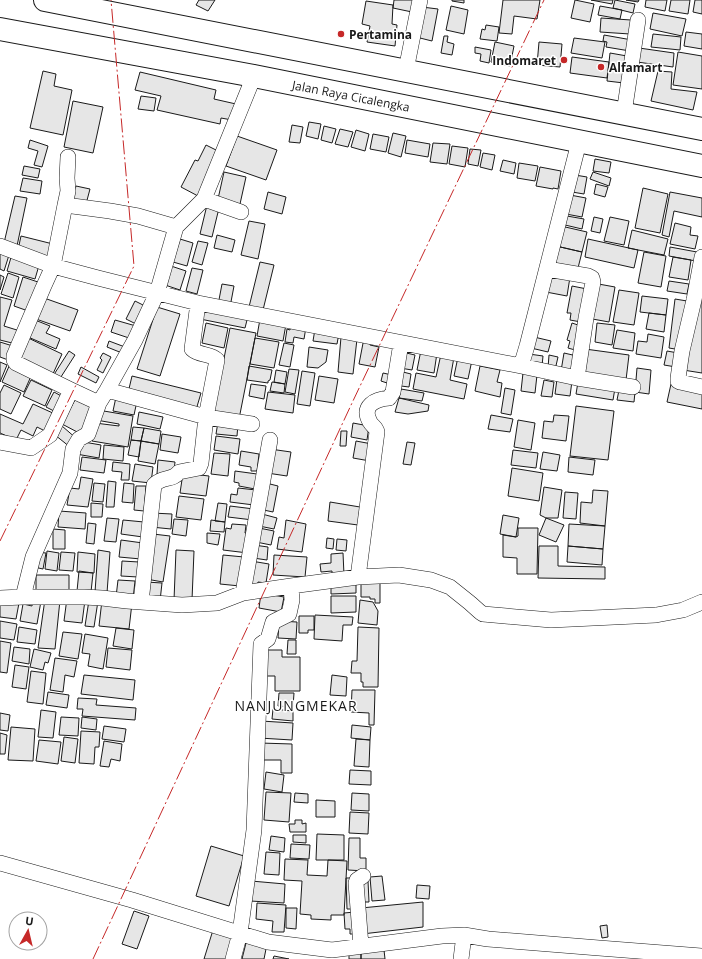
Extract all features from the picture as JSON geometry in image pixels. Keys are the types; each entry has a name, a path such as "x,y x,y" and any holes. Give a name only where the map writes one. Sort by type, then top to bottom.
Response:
{"highway":[{"path":"45,0 702,128"},
{"name":"Jalan Raya Cicalengka","path":"0,29 254,76 702,166"}],"street":[{"path":"406,70 420,0"},
{"path":"624,113 638,20"},
{"path":"23,597 33,557 70,473 73,449 79,439 88,434 103,397 135,340 156,293 176,227 204,199 254,76"},
{"path":"521,366 579,142"},
{"path":"68,157 68,191 53,266 14,356 16,363 71,390 206,417 252,424"},
{"path":"204,199 241,212"},
{"path":"65,205 138,216 176,227"},
{"path":"0,246 53,266 198,303 577,378 633,387"},
{"path":"702,257 682,351 678,378 678,381 680,382 702,387"},
{"path":"547,269 592,278 593,282 577,378"},
{"path":"141,602 154,485 160,480 177,475 179,472 199,468 201,463 206,417 217,360 214,357 195,352 192,349 198,303"},
{"path":"358,577 377,432 370,421 368,409 375,400 389,398 393,392 401,343"},
{"path":"0,442 31,448 50,435 71,390"},
{"path":"243,594 270,440"},
{"path":"0,598 90,597 182,605 217,603 243,594 292,586 358,577 399,575 431,580 450,587 483,614 551,620 656,615 683,610 702,602"},
{"path":"233,959 240,933 254,830 262,644 268,639 273,622 289,614 292,600 292,586"},
{"path":"0,863 132,900 268,942 332,950 442,936 464,935 591,948 702,956"},
{"path":"360,946 356,883 357,880 363,876"},
{"path":"461,959 464,935"}],"building":[{"path":"199,0 215,0 208,11 196,5"},
{"path":"394,0 415,0 412,12 393,8"},
{"path":"464,0 464,3 452,1"},
{"path":"503,0 540,0 537,19 514,16 512,34 499,33"},
{"path":"575,0 594,4 590,22 571,18"},
{"path":"591,0 613,0 612,4"},
{"path":"615,0 635,4 633,13 613,8"},
{"path":"626,0 639,0 638,2"},
{"path":"646,0 667,0 665,11 645,7"},
{"path":"671,0 690,0 688,14 669,11"},
{"path":"695,0 702,0 702,14 693,12"},
{"path":"366,1 393,5 392,24 397,25 395,46 367,42 370,26 362,24"},
{"path":"451,6 468,10 464,34 446,30"},
{"path":"600,6 622,10 620,19 598,15"},
{"path":"422,7 438,9 432,41 416,37"},
{"path":"653,13 686,19 682,36 650,29"},
{"path":"601,18 631,20 630,34 600,32"},
{"path":"486,25 499,27 497,41 480,39 482,29 485,30"},
{"path":"686,32 702,34 702,49 684,46"},
{"path":"653,34 681,37 680,50 651,47"},
{"path":"604,35 632,40 630,51 606,47 607,42 603,41"},
{"path":"444,36 448,36 447,42 454,44 452,55 441,53"},
{"path":"574,38 605,42 602,58 571,53"},
{"path":"495,42 514,46 510,66 491,62"},
{"path":"539,42 562,44 560,67 537,65"},
{"path":"475,47 491,50 489,63 480,61 481,54 475,53"},
{"path":"639,48 674,53 673,67 637,62"},
{"path":"678,52 702,56 702,89 673,85"},
{"path":"610,53 627,56 624,83 607,81"},
{"path":"572,57 609,62 607,78 570,73"},
{"path":"43,71 56,74 54,86 72,90 63,135 30,128"},
{"path":"658,71 672,72 671,89 697,92 693,110 651,101"},
{"path":"140,72 216,90 214,99 236,104 232,120 221,118 220,124 157,110 161,96 135,90"},
{"path":"141,96 156,98 154,111 138,109"},
{"path":"73,101 103,107 93,153 64,147"},
{"path":"309,122 321,124 318,139 306,136"},
{"path":"292,125 303,127 300,143 289,142"},
{"path":"324,126 336,129 332,143 321,140"},
{"path":"340,129 353,132 348,147 335,144"},
{"path":"356,130 369,134 365,151 351,147"},
{"path":"393,133 406,136 401,157 388,153"},
{"path":"373,134 389,137 386,152 370,149"},
{"path":"237,136 277,150 266,180 226,166"},
{"path":"30,140 48,146 42,167 34,165 38,151 28,148"},
{"path":"407,140 430,144 428,157 405,153"},
{"path":"433,143 450,144 447,164 430,162"},
{"path":"206,145 220,152 198,196 181,187 195,160 198,161"},
{"path":"452,146 468,148 465,167 449,164"},
{"path":"470,149 481,150 478,166 468,164"},
{"path":"483,153 495,155 492,170 480,167"},
{"path":"595,159 611,162 609,173 593,171"},
{"path":"503,160 516,163 514,174 500,171"},
{"path":"519,163 538,166 535,181 517,178"},
{"path":"24,166 40,169 38,178 22,175"},
{"path":"540,167 561,171 558,189 536,186"},
{"path":"224,172 246,177 240,204 218,199"},
{"path":"593,172 611,178 609,186 590,179"},
{"path":"575,175 587,177 584,194 572,192"},
{"path":"23,178 42,181 40,194 20,191"},
{"path":"596,184 608,187 605,197 594,194"},
{"path":"76,186 90,189 86,204 72,200"},
{"path":"643,188 668,194 660,233 635,228"},
{"path":"268,192 286,197 282,214 264,209"},
{"path":"670,192 702,198 702,217 674,211 669,237 662,235"},
{"path":"570,195 586,198 582,217 566,214"},
{"path":"15,196 27,198 17,246 4,243"},
{"path":"207,205 219,208 212,237 200,234"},
{"path":"567,216 584,219 582,229 565,225"},
{"path":"594,217 603,219 600,233 591,231"},
{"path":"610,217 629,221 624,245 604,241"},
{"path":"249,221 265,224 258,259 241,255"},
{"path":"675,223 691,227 690,235 698,236 695,249 670,244"},
{"path":"561,226 587,232 582,252 556,246"},
{"path":"632,230 668,239 664,255 628,248"},
{"path":"217,235 235,240 232,252 214,248"},
{"path":"21,236 53,244 50,258 18,250"},
{"path":"180,239 193,243 187,266 173,262"},
{"path":"588,239 638,250 634,268 585,257"},
{"path":"198,241 208,243 202,265 192,262"},
{"path":"556,246 582,252 577,272 552,266"},
{"path":"670,247 697,252 696,261 669,256"},
{"path":"0,249 10,252 4,271 0,269"},
{"path":"644,252 666,256 661,287 638,283"},
{"path":"12,254 40,262 35,279 7,271"},
{"path":"673,257 691,260 688,280 669,277"},
{"path":"260,262 274,265 263,310 249,307"},
{"path":"171,266 186,271 180,290 165,285"},
{"path":"192,268 203,270 197,294 186,291"},
{"path":"8,273 19,277 13,298 1,294"},
{"path":"549,273 570,277 567,296 546,292"},
{"path":"0,275 4,277 0,290"},
{"path":"23,277 41,283 31,312 14,306"},
{"path":"669,281 689,284 687,294 667,291"},
{"path":"593,283 615,287 609,322 587,318"},
{"path":"222,284 234,286 230,307 218,305"},
{"path":"572,286 587,289 581,322 570,320 571,313 567,313"},
{"path":"619,290 639,293 634,325 613,322"},
{"path":"702,294 702,373 683,370"},
{"path":"642,296 668,299 666,315 640,312"},
{"path":"0,297 12,300 4,326 20,331 16,344 0,340"},
{"path":"44,298 78,310 70,331 36,319"},
{"path":"675,299 687,301 681,350 669,348"},
{"path":"135,301 147,307 138,325 126,319"},
{"path":"157,307 180,314 160,376 137,369"},
{"path":"203,307 248,316 245,328 200,319"},
{"path":"649,313 666,315 664,332 646,329"},
{"path":"260,319 286,324 283,341 257,336"},
{"path":"35,320 50,326 46,333 60,339 56,349 28,337"},
{"path":"115,320 136,326 132,339 111,332"},
{"path":"206,323 228,328 224,348 202,343"},
{"path":"572,323 581,326 575,350 568,348 570,341 567,340"},
{"path":"597,323 615,325 612,345 595,342"},
{"path":"291,324 306,327 304,339 294,337 293,343 285,342 287,329 290,330"},
{"path":"230,328 256,333 239,419 213,414"},
{"path":"315,329 339,333 337,344 313,341"},
{"path":"617,330 635,333 633,351 613,348"},
{"path":"648,334 664,337 661,358 636,354 638,341 647,342"},
{"path":"24,336 62,354 52,376 15,359"},
{"path":"341,337 357,339 353,374 338,372"},
{"path":"534,337 551,341 548,352 531,348"},
{"path":"255,338 279,342 274,368 250,364"},
{"path":"364,338 371,340 370,345 379,347 375,367 359,364"},
{"path":"109,341 125,347 122,353 107,347"},
{"path":"0,342 16,347 11,361 0,357"},
{"path":"284,343 294,345 290,367 279,365"},
{"path":"309,347 328,350 326,362 318,368 307,367"},
{"path":"585,349 629,355 626,380 581,374"},
{"path":"421,350 437,353 434,373 417,370"},
{"path":"69,351 75,355 59,380 53,376"},
{"path":"667,351 678,353 676,367 664,365"},
{"path":"402,352 415,355 412,370 400,368"},
{"path":"103,353 111,357 103,373 97,370 102,360 100,358"},
{"path":"564,353 577,356 574,373 561,371"},
{"path":"441,354 454,357 450,380 467,384 464,399 413,389 416,373 436,377"},
{"path":"529,354 543,356 542,366 527,364"},
{"path":"549,355 558,357 555,370 548,368"},
{"path":"458,357 472,360 468,379 454,376"},
{"path":"0,362 7,365 0,382"},
{"path":"10,364 32,374 24,392 2,382"},
{"path":"249,366 272,370 268,383 247,380"},
{"path":"480,366 500,370 497,382 502,383 500,397 475,391"},
{"path":"81,367 99,377 96,383 78,374"},
{"path":"637,368 651,370 649,394 635,392"},
{"path":"289,369 299,370 295,394 285,392"},
{"path":"276,370 287,372 285,384 274,382"},
{"path":"302,371 315,373 310,406 297,404"},
{"path":"403,372 411,374 409,387 401,386"},
{"path":"383,373 392,375 390,384 381,381"},
{"path":"523,373 537,375 535,393 521,391"},
{"path":"132,376 201,393 196,410 128,393"},
{"path":"319,376 338,379 334,403 315,400"},
{"path":"557,379 572,381 570,396 555,394"},
{"path":"31,380 52,390 45,406 23,396"},
{"path":"544,380 554,382 552,397 541,396"},
{"path":"272,382 285,384 284,393 270,391"},
{"path":"578,382 615,388 613,400 576,394"},
{"path":"251,384 266,386 264,399 249,396"},
{"path":"671,384 702,391 702,409 667,402"},
{"path":"4,385 21,393 11,414 0,409 0,393"},
{"path":"505,388 515,390 511,415 501,413"},
{"path":"401,389 424,393 422,401 399,398"},
{"path":"619,390 635,392 634,402 617,400"},
{"path":"54,392 65,398 58,413 46,407"},
{"path":"268,392 295,395 293,413 265,409"},
{"path":"116,397 137,401 134,415 113,411"},
{"path":"76,398 95,408 81,434 62,424"},
{"path":"399,398 429,405 428,411 408,414 395,412"},
{"path":"33,404 55,414 47,432 37,427 33,436 21,430 16,440 0,433 0,414 23,424"},
{"path":"576,406 614,411 608,460 570,456"},
{"path":"98,410 133,416 128,447 92,441 95,423 119,426 119,424 96,420"},
{"path":"139,412 163,417 160,429 137,424"},
{"path":"491,415 513,419 510,432 488,429"},
{"path":"554,415 569,416 566,441 542,438 544,421 553,422"},
{"path":"518,420 535,423 531,450 514,447"},
{"path":"218,422 238,424 237,436 216,434"},
{"path":"353,423 369,426 367,440 351,437"},
{"path":"62,426 77,439 70,447 55,435"},
{"path":"133,427 144,428 141,441 131,440"},
{"path":"144,428 161,431 159,444 141,441"},
{"path":"341,431 347,431 346,446 340,446"},
{"path":"162,434 181,437 178,453 160,450"},
{"path":"216,436 240,439 238,454 214,450"},
{"path":"131,440 141,441 139,457 128,455"},
{"path":"78,441 101,445 99,458 76,454"},
{"path":"141,441 159,444 155,464 138,461"},
{"path":"356,441 372,444 370,461 353,458"},
{"path":"407,442 415,443 411,465 403,464"},
{"path":"104,445 124,447 123,461 103,459"},
{"path":"270,449 291,452 287,476 267,473"},
{"path":"513,450 538,453 536,468 511,465"},
{"path":"241,451 259,454 257,471 251,471 251,467 239,465"},
{"path":"543,452 560,455 557,471 540,469"},
{"path":"214,453 230,454 228,476 211,474"},
{"path":"82,457 106,460 104,473 80,470"},
{"path":"569,457 595,460 593,475 568,472"},
{"path":"158,460 175,462 174,471 157,474"},
{"path":"113,462 130,464 129,480 121,480 122,472 112,471"},
{"path":"135,464 153,467 151,483 132,481"},
{"path":"512,468 543,473 539,501 508,496"},
{"path":"235,471 257,474 255,489 239,486 239,483 234,482"},
{"path":"183,473 209,476 206,496 180,493"},
{"path":"81,477 93,479 88,507 67,505 70,488 79,489"},
{"path":"108,481 116,482 114,507 106,507"},
{"path":"94,483 105,484 103,502 92,501"},
{"path":"124,483 134,484 133,503 122,502"},
{"path":"266,483 278,486 273,512 259,509"},
{"path":"136,486 146,486 144,511 134,510"},
{"path":"544,487 562,490 558,518 546,518 540,515"},
{"path":"238,488 256,490 254,505 230,502 231,494 237,495"},
{"path":"593,490 608,491 605,526 580,523 581,502 592,503"},
{"path":"565,492 578,493 576,519 563,518"},
{"path":"179,496 204,499 201,520 176,517"},
{"path":"330,502 360,507 358,525 328,521"},
{"path":"91,503 103,504 102,517 91,517"},
{"path":"218,503 227,504 225,522 215,521"},
{"path":"230,506 254,509 253,520 228,517"},
{"path":"59,511 86,513 85,529 58,527"},
{"path":"152,513 172,514 171,529 151,527"},
{"path":"262,514 277,518 274,529 259,526"},
{"path":"503,515 519,518 516,537 500,534"},
{"path":"107,518 119,519 116,542 104,541"},
{"path":"546,518 564,525 556,542 539,535"},
{"path":"174,519 188,520 186,536 172,534"},
{"path":"123,520 144,522 143,537 121,534"},
{"path":"211,520 225,522 224,532 210,531"},
{"path":"286,520 306,524 302,552 277,549 279,537 284,538"},
{"path":"88,523 96,524 94,544 86,543"},
{"path":"232,524 246,525 245,533 251,534 248,553 223,550 226,528 231,529"},
{"path":"569,524 605,526 603,549 568,546"},
{"path":"259,528 274,531 271,545 256,542"},
{"path":"518,528 538,528 537,574 517,574 517,558 503,557 503,535 516,537 518,536"},
{"path":"53,529 65,530 65,549 53,549"},
{"path":"207,533 220,534 218,545 207,543"},
{"path":"153,534 170,536 163,582 146,579"},
{"path":"327,538 334,539 333,549 326,548"},
{"path":"337,539 347,540 346,551 336,550"},
{"path":"121,540 143,543 141,559 119,557"},
{"path":"254,545 268,547 267,560 253,558"},
{"path":"539,546 558,546 558,566 605,567 605,579 538,578"},
{"path":"568,546 603,549 602,565 567,562"},
{"path":"98,550 110,552 107,593 95,592"},
{"path":"176,550 194,551 192,600 174,600"},
{"path":"47,551 59,553 57,571 45,569"},
{"path":"36,552 46,553 43,569 34,567"},
{"path":"61,552 75,553 73,571 59,570"},
{"path":"78,552 95,554 94,573 77,572"},
{"path":"343,553 344,575 332,576 332,571 321,572 320,564 331,563 331,554"},
{"path":"223,555 244,557 240,586 220,584"},
{"path":"274,555 307,557 305,577 273,575"},
{"path":"122,561 139,562 138,577 121,576"},
{"path":"251,561 269,564 266,583 258,582 257,586 247,584"},
{"path":"79,571 93,573 91,592 77,591"},
{"path":"36,575 69,575 69,594 36,594"},
{"path":"361,579 380,580 380,603 375,603 375,599 370,599 370,597 361,597"},
{"path":"118,580 135,581 133,599 116,597"},
{"path":"356,581 356,593 331,594 331,582"},
{"path":"146,582 162,583 160,601 144,599"},
{"path":"261,593 284,597 281,612 259,608"},
{"path":"331,596 356,596 356,612 331,613"},
{"path":"67,598 85,600 82,623 64,621"},
{"path":"33,599 41,601 37,624 20,621 23,604 32,606"},
{"path":"45,599 60,600 55,649 38,648"},
{"path":"0,600 19,603 16,619 0,617"},
{"path":"89,600 98,601 94,627 85,626"},
{"path":"102,600 132,603 129,629 99,626"},
{"path":"360,600 373,602 378,611 377,625 358,623"},
{"path":"315,615 353,617 352,625 343,625 342,641 314,639"},
{"path":"299,616 314,616 314,630 308,630 308,633 299,633"},
{"path":"0,621 17,624 14,640 0,638"},
{"path":"279,621 297,622 296,639 278,638"},
{"path":"19,627 37,630 35,644 17,642"},
{"path":"358,627 379,628 378,687 363,687 363,682 361,682 361,673 351,673 352,661 357,661"},
{"path":"116,628 134,630 132,649 113,646"},
{"path":"63,632 82,634 78,659 59,656"},
{"path":"85,634 108,638 103,669 88,666 90,654 82,653"},
{"path":"288,640 296,640 296,654 287,654"},
{"path":"0,641 11,643 7,673 0,672"},
{"path":"14,647 30,649 29,664 12,661"},
{"path":"108,648 132,650 130,670 106,667"},
{"path":"34,649 51,653 48,663 45,662 43,670 30,667"},
{"path":"264,650 282,650 282,657 300,657 300,691 275,691 275,676 264,676"},
{"path":"55,658 77,661 74,677 65,675 63,692 50,690"},
{"path":"15,665 29,667 26,689 12,687"},
{"path":"31,671 46,673 43,704 27,702"},
{"path":"84,675 135,680 133,700 81,694"},
{"path":"332,675 347,677 346,696 330,695"},
{"path":"352,690 375,690 374,725 369,725 369,713 351,712"},
{"path":"48,692 69,695 67,708 46,705"},
{"path":"279,693 294,693 293,707 278,706"},
{"path":"78,698 97,699 96,705 136,708 135,720 82,716 83,709 77,709"},
{"path":"273,709 293,711 293,721 272,719"},
{"path":"41,710 56,712 53,738 38,737"},
{"path":"0,713 10,715 8,731 0,730"},
{"path":"61,717 79,718 78,736 59,735"},
{"path":"82,717 97,719 96,730 81,728"},
{"path":"261,721 293,723 292,740 259,738"},
{"path":"352,725 371,727 370,740 351,738"},
{"path":"104,726 126,729 124,742 102,739"},
{"path":"11,727 35,729 33,761 8,760"},
{"path":"81,731 100,732 99,747 95,747 94,764 79,763"},
{"path":"0,733 7,735 5,754 0,754"},
{"path":"64,737 78,739 75,763 61,761"},
{"path":"356,739 370,740 369,767 354,766"},
{"path":"39,740 61,742 58,764 36,761"},
{"path":"104,741 122,744 120,761 111,759 109,767 100,766"},
{"path":"260,743 292,744 292,773 281,773 281,760 260,760"},
{"path":"350,770 371,771 371,785 349,784"},
{"path":"266,772 284,775 282,792 264,789"},
{"path":"266,792 291,793 289,822 264,820"},
{"path":"295,793 308,794 308,803 294,802"},
{"path":"352,793 369,794 369,811 351,810"},
{"path":"316,800 335,801 335,817 316,817"},
{"path":"350,812 369,813 368,834 349,833"},
{"path":"295,820 302,820 302,824 306,823 306,832 290,832 289,824 295,824"},
{"path":"317,834 344,835 344,860 316,860"},
{"path":"293,835 306,835 306,843 293,842"},
{"path":"271,836 285,838 284,852 269,850"},
{"path":"349,838 360,838 360,858 366,858 366,871 348,870"},
{"path":"291,844 310,845 309,859 290,858"},
{"path":"211,846 244,856 229,906 196,896"},
{"path":"266,852 280,853 279,875 264,874"},
{"path":"285,859 308,860 307,875 327,876 328,860 347,861 344,915 331,915 331,920 311,919 311,915 300,914 302,881 284,880"},
{"path":"382,876 385,900 372,901 370,877"},
{"path":"346,878 353,878 354,909 347,909"},
{"path":"251,881 285,884 284,903 250,901"},
{"path":"368,881 369,902 360,902 359,882"},
{"path":"417,885 430,886 429,899 416,898"},
{"path":"423,902 423,927 362,934 361,908"},
{"path":"257,903 286,905 284,932 272,932 273,921 256,919"},
{"path":"286,908 297,908 296,929 286,928"},
{"path":"134,911 149,916 137,949 122,944"},
{"path":"355,912 356,934 350,934 350,929 345,929 344,913"},
{"path":"607,925 608,937 602,938 600,926"},
{"path":"213,930 234,936 228,959 204,959"},
{"path":"247,939 267,944 264,959 242,959"},
{"path":"384,950 385,959 361,959 361,952"},
{"path":"361,952 361,959 349,959 349,953"},
{"path":"274,956 289,959 273,959"}],"power":[{"path":"0,541 134,266 111,0"},
{"path":"93,959 352,403 544,0"}],"place":[{"name":"Pertamina","path":"341,34"},
{"name":"Indomaret","path":"564,60"},
{"name":"Alfamart","path":"601,67"}],"district":[{"name":"NANJUNGMEKAR","path":"296,705"}]}
